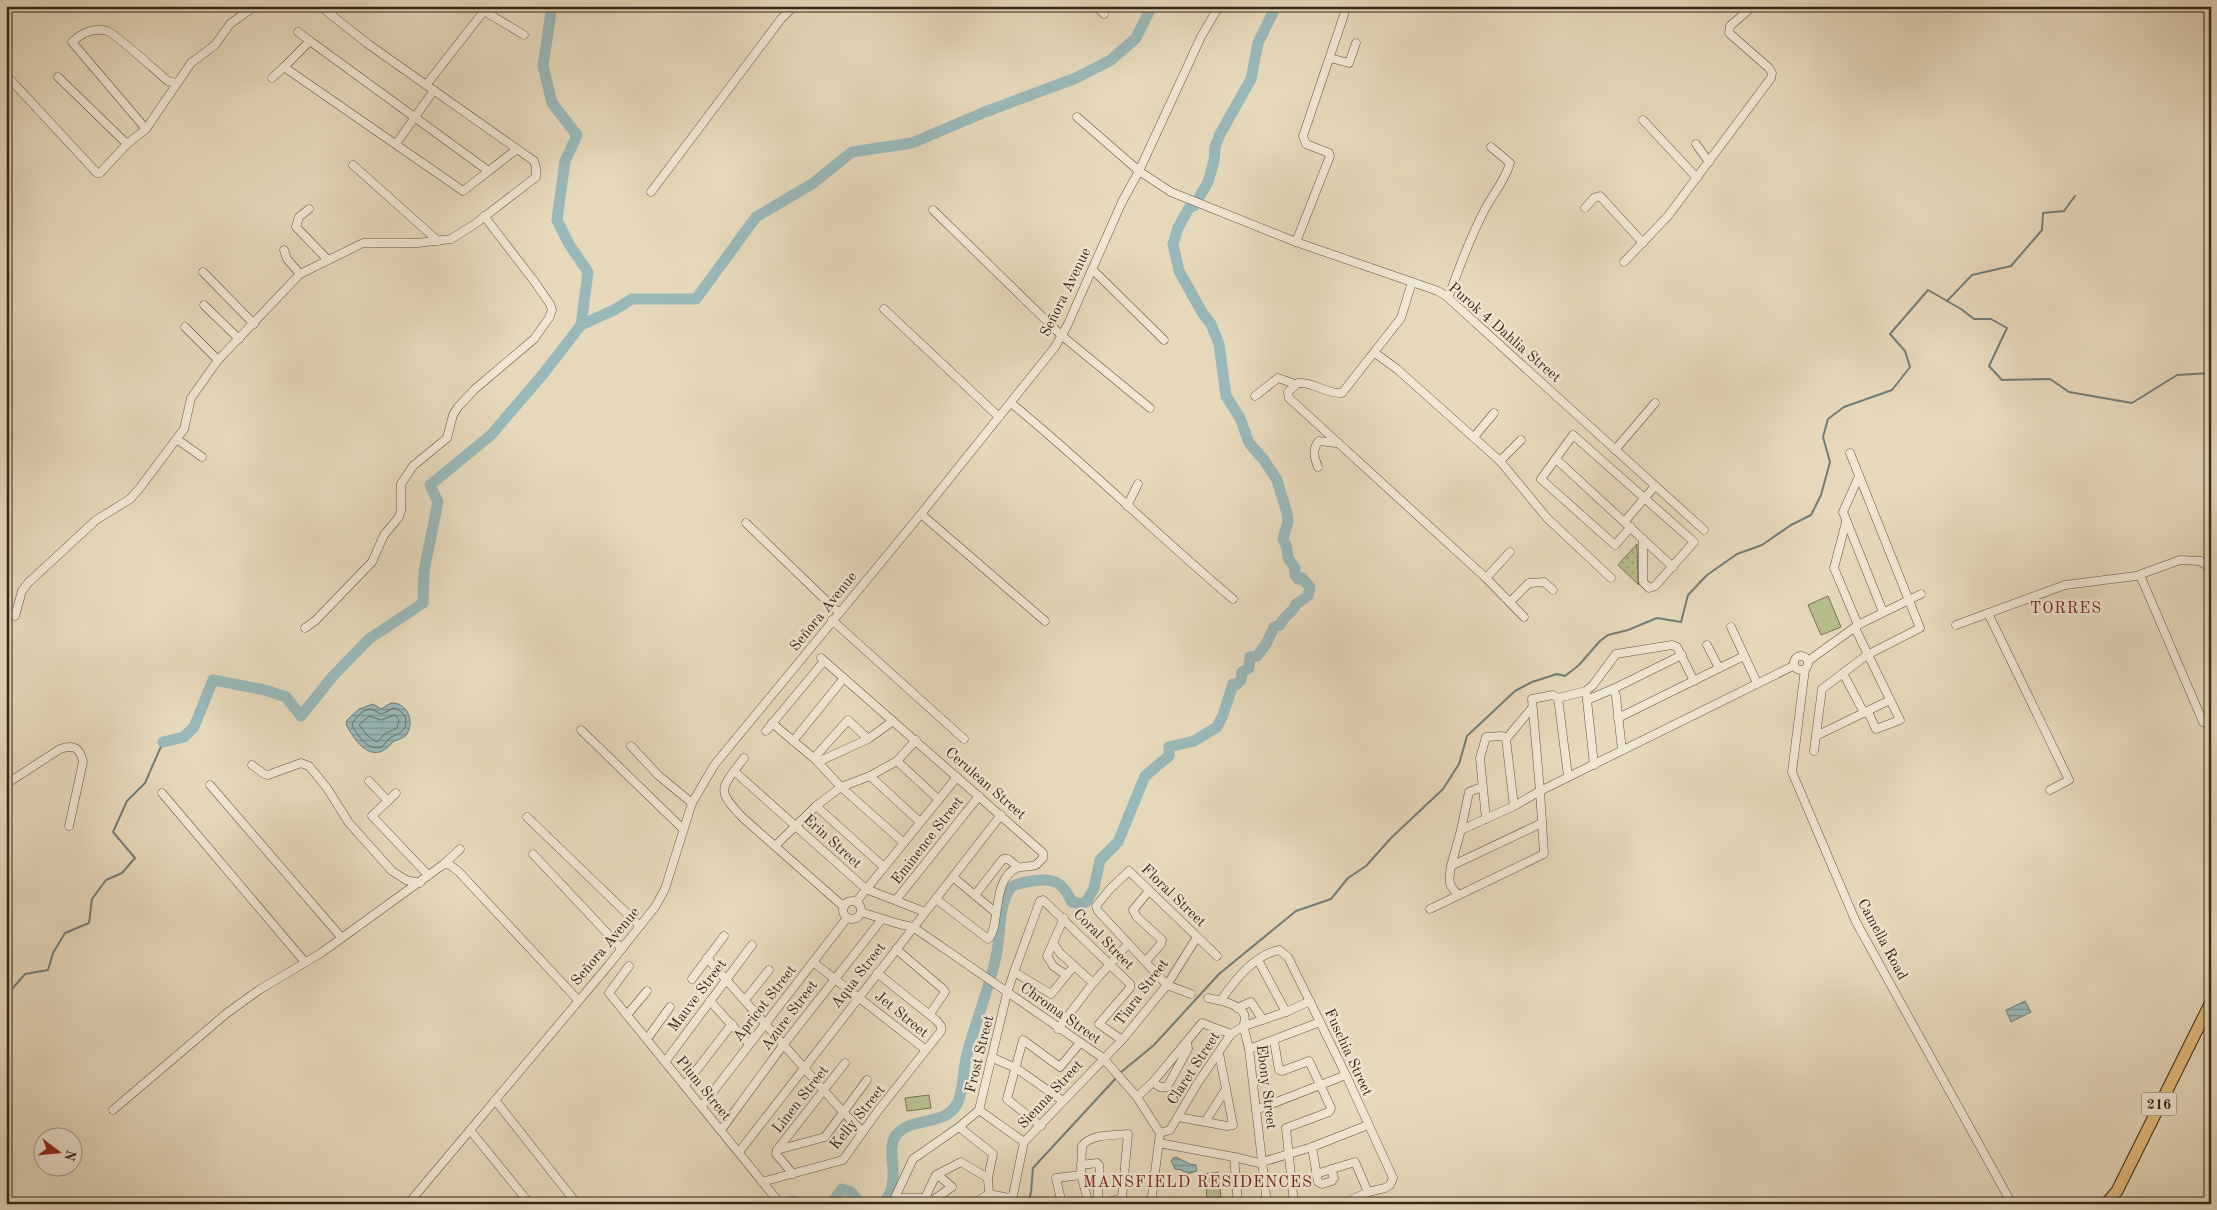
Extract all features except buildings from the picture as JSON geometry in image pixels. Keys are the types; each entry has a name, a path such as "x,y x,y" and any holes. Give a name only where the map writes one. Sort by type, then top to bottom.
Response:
{"main road":[{"name":"216","path":"2106,1204 2117,1191 2211,1002"}],"street":[{"path":"6,9 11,6"},
{"path":"7,76 97,173 100,173 127,144 146,129 191,63 215,45 230,24 255,6"},
{"path":"6,613 15,616 22,591 28,583 96,520 130,499 178,440 187,423 192,398 218,360 300,274 362,243 418,243 451,239 475,224 536,177 534,161 320,6"},
{"path":"651,192 782,19 794,6"},
{"path":"1096,6 1104,14"},
{"name":"Señora Avenue","path":"408,1204 655,907 665,889 692,803 715,764 921,514 1055,347 1093,270 1122,202 1139,171 1200,37 1219,6"},
{"path":"1296,242 1330,156 1329,153 1306,144 1303,136 1347,6"},
{"path":"1624,262 1668,216 1771,78 1772,73 1769,68 1729,33 1730,26 1753,6"},
{"path":"426,84 484,11 524,36"},
{"path":"146,129 72,42 78,36 90,30 108,31 168,81 176,83"},
{"path":"298,32 487,170"},
{"path":"272,78 310,42"},
{"path":"1330,58 1348,64 1356,43"},
{"path":"284,67 463,190 517,149"},
{"path":"58,77 127,144"},
{"path":"396,144 434,90"},
{"name":"Purok 4 Dahlia Street","path":"1077,117 1139,171 1171,192 1296,242 1412,282 1446,296 1704,530"},
{"path":"1643,120 1697,178"},
{"path":"1696,144 1709,162"},
{"path":"1446,296 1450,294 1468,244 1487,206 1507,173 1510,163 1491,146"},
{"path":"353,165 438,241"},
{"path":"1584,208 1594,198 1600,196 1644,242"},
{"path":"309,209 299,217 296,227 327,260"},
{"path":"933,210 1062,335 1150,408"},
{"path":"305,628 315,621 367,568 384,535 399,517 401,510 400,492 404,476 413,466 447,438 453,415 458,407 475,389 534,339 549,318 552,310 550,304 484,216"},
{"path":"284,250 287,259 300,274"},
{"path":"1093,270 1164,340"},
{"path":"202,272 254,324"},
{"path":"1255,396 1278,378 1296,384 1309,382 1330,394 1342,393 1401,318 1412,282"},
{"path":"204,305 239,339"},
{"path":"884,310 999,416"},
{"path":"185,327 218,360"},
{"path":"1375,353 1397,369 1500,461 1547,518 1612,578"},
{"path":"1296,384 1288,392 1289,398 1336,443 1486,578 1524,617"},
{"path":"1011,403 1044,430 1233,599"},
{"path":"1615,450 1655,403"},
{"path":"1474,437 1494,413"},
{"path":"1631,527 1615,545 1541,479 1573,435 1694,542 1652,588 1643,582 1643,539"},
{"path":"178,440 202,458"},
{"path":"1318,467 1314,446 1320,440 1336,443"},
{"path":"1500,461 1521,440"},
{"path":"1814,751 1822,689 1867,655 1920,628 1850,453"},
{"path":"1556,459 1673,567"},
{"path":"1859,476 1843,512 1884,612"},
{"path":"1127,506 1138,484"},
{"path":"1625,521 1655,486"},
{"path":"921,514 1045,621"},
{"path":"1843,673 1876,729 1900,720 1867,655 1834,568 1846,522"},
{"path":"746,523 839,613"},
{"path":"1486,578 1510,552"},
{"path":"1956,625 2065,585 2140,575 2180,560 2201,561 2204,564 2211,565"},
{"path":"2140,575 2204,722"},
{"path":"1510,602 1528,583 1544,582 1553,590"},
{"path":"1794,666 1799,670 1856,626 1921,594"},
{"path":"1988,613 2069,780 2050,790"},
{"path":"832,620 964,739"},
{"path":"1731,627 1757,683"},
{"path":"1430,909 1544,854 1532,699 1553,695 1558,698 1586,691 1593,685 1616,654 1672,645 1677,647 1682,655 1694,681"},
{"path":"1707,645 1719,668"},
{"path":"1587,700 1682,655"},
{"path":"1618,718 1744,656"},
{"path":"1794,666 1793,662 1797,657 1804,656 1806,665"},
{"name":"Cerulean Street","path":"772,723 822,659 1043,853 1042,858 1036,865 1018,867"},
{"name":"Camella Road","path":"1806,665 1792,772 1856,922 2012,1204"},
{"path":"1461,830 1514,806 1568,776 1794,666"},
{"path":"794,741 844,678"},
{"path":"1613,689 1622,750"},
{"path":"1586,691 1594,765"},
{"path":"1558,698 1568,776"},
{"path":"1816,736 1890,700"},
{"path":"1514,806 1506,739 1532,708"},
{"path":"816,760 848,720 868,738"},
{"path":"816,760 868,738 893,721"},
{"path":"766,731 772,723 816,760 841,787 904,843"},
{"path":"581,730 683,829"},
{"path":"1486,819 1480,758 1486,737 1502,736 1506,739"},
{"path":"775,846 816,806 841,787 870,776 897,761 916,740"},
{"path":"631,746 658,775 692,803"},
{"path":"6,784 60,748 76,747 81,753 83,762 70,826"},
{"path":"744,758 724,789 724,796 728,803 844,907"},
{"path":"897,761 938,799"},
{"path":"252,765 268,775 301,763 309,766 328,788 349,823 392,871 406,880 420,883"},
{"name":"Erin Street","path":"734,771 866,889 925,912"},
{"path":"870,776 920,822"},
{"path":"856,902 957,777"},
{"path":"369,781 388,801"},
{"path":"210,785 341,937"},
{"path":"1458,894 1451,889 1448,881 1451,866 1469,792 1482,787"},
{"path":"162,793 304,962"},
{"path":"396,793 372,816 428,875"},
{"name":"Eminence Street","path":"896,900 979,796"},
{"path":"816,806 884,867"},
{"name":"Aqua Street","path":"739,1152 1001,815"},
{"path":"527,817 640,926"},
{"path":"1451,866 1542,823"},
{"path":"113,1110 227,1013 304,962 321,953 341,937 420,883 460,850"},
{"path":"533,854 622,949"},
{"path":"936,899 986,939 992,936 997,901 1006,879 1011,871 1018,867 1008,859 1003,859 975,895"},
{"path":"444,864 450,865 459,872 578,1000"},
{"name":"Floral Street","path":"1128,944 1098,911 1096,906 1126,872 1131,872 1218,956"},
{"path":"953,877 995,912"},
{"path":"1146,961 1161,944 1162,940 1137,917 1133,910 1149,891"},
{"name":"Coral Street","path":"1030,926 1040,901 1043,900 1064,918 1131,986 1099,1024 1122,1040"},
{"path":"848,902 856,902 860,906 860,912 855,918 847,918 844,914 844,907 848,902"},
{"name":"Chroma Street","path":"860,912 913,927 1058,1029 1103,1058 1138,1096 1160,1133"},
{"name":"Apricot Street","path":"702,1106 847,918"},
{"path":"1064,918 1047,956 1053,966 1066,976"},
{"name":"Azure Street","path":"721,1130 784,1044 882,919"},
{"name":"Frost Street","path":"893,1201 912,1159 959,1127 979,1110 993,1058 1007,992 1030,926"},
{"path":"692,979 724,936"},
{"name":"Tiara Street","path":"1103,1058 1122,1040 1166,984 1197,937"},
{"path":"1053,942 1060,953 1093,983"},
{"path":"1058,1029 1093,983 1128,944 1166,984 1191,994"},
{"name":"Mauve Street","path":"665,1062 752,945"},
{"path":"877,973 930,1014 945,992 896,949"},
{"name":"Fuschia Street","path":"1258,960 1279,950 1288,957 1346,1075 1394,1178 1390,1185 1368,1192"},
{"path":"707,958 843,1112 863,1132"},
{"path":"1221,1000 1246,970 1258,960 1286,1012"},
{"name":"Jet Street","path":"813,962 926,1050"},
{"name":"Plum Street","path":"630,966 609,993 778,1201"},
{"path":"1014,972 1051,994 1074,966"},
{"path":"745,1000 769,970"},
{"path":"627,1015 647,991"},
{"path":"1208,998 1221,1000 1238,1008 1251,1002 1263,1020"},
{"name":"Claret Street","path":"1160,1133 1170,1130 1197,1084 1231,1034 1244,1026 1286,1012 1310,1000"},
{"path":"710,1001 750,1044"},
{"path":"647,1039 670,1007"},
{"name":"Ebony Street","path":"1238,1008 1244,1013 1266,1204"},
{"name":"Kelly Street","path":"762,1182 843,1160 941,1031 941,1026 930,1014"},
{"path":"1249,1049 1320,1022"},
{"path":"1138,1096 1204,1023 1231,1034"},
{"path":"685,1085 732,1024"},
{"path":"1041,1126 1007,1100 1023,1040 1060,1068 1080,1043"},
{"path":"1274,1041 1279,1070 1287,1070 1309,1061 1322,1085 1331,1110 1286,1128 1294,1204"},
{"path":"1152,1082 1160,1087 1167,1087 1188,1049 1187,1042"},
{"path":"1178,1117 1233,1125 1219,1053"},
{"path":"993,1058 1016,1068 1063,1101"},
{"name":"Sienna Street","path":"989,1194 1009,1198 1013,1194 1024,1142 1103,1058"},
{"name":"Linen Street","path":"793,1174 777,1158 777,1150 846,1063"},
{"path":"1256,1110 1346,1075"},
{"path":"777,1150 825,1137 867,1080"},
{"path":"1205,1122 1226,1089"},
{"path":"495,1100 577,1204"},
{"path":"979,1110 1024,1142"},
{"path":"1159,1143 1234,1156 1262,1163 1312,1147 1368,1125"},
{"path":"959,1127 993,1154 988,1178 989,1194 973,1204"},
{"path":"470,1130 530,1204"},
{"path":"1152,1204 1160,1133"},
{"path":"1081,1166 1097,1163 1100,1165 1101,1173 1098,1195 1101,1204 1123,1201 1128,1134 1107,1136 1085,1142 1082,1146 1081,1166 1081,1174 1089,1204"},
{"path":"1312,1147 1318,1182 1321,1184 1332,1181 1334,1178 1331,1169"},
{"path":"1234,1156 1238,1204"},
{"path":"929,1199 938,1175 961,1162 988,1178"},
{"path":"1316,1174 1355,1162 1368,1192 1342,1204"},
{"path":"1062,1204 1056,1178 1081,1174"},
{"path":"929,1199 952,1187 938,1175"},
{"path":"893,1201 929,1199 942,1204"}],"green space":[{"path":"1637,544 1638,581 1639,585 1618,565"},
{"path":"1828,596 1841,627 1821,635 1808,605"},
{"path":"929,1095 931,1108 907,1111 905,1098"},
{"path":"1218,1172 1221,1197 1207,1199 1205,1174"}],"water":[{"path":"391,703 401,706 408,713 410,724 407,734 384,750 371,752 354,738 346,724 347,720 359,709 373,704 381,709"},
{"path":"2025,1001 2031,1012 2011,1022 2006,1010"},
{"path":"1176,1157 1196,1165 1197,1171 1187,1174 1175,1169 1171,1161"}],"waterway":[{"path":"552,6 543,66 552,103 577,135 565,161 557,220 569,244 588,272 581,325"},
{"path":"163,742 184,737 194,727 213,680 265,690 286,697 301,716 333,676 369,639 423,603 424,571 438,502 430,485 491,435 544,373 581,325 614,310 632,299 696,299 756,217 812,184 852,152 912,143 985,112 1076,78 1111,60 1136,38 1152,6"},
{"path":"883,1204 889,1195 892,1185 892,1149 896,1135 911,1125 948,1114 959,1099 967,1054 994,965 1004,903 1010,889 1024,882 1048,880 1061,885 1072,902 1082,904 1087,901 1094,888 1100,860 1118,842 1145,776 1169,756 1169,747 1194,741 1217,727 1233,684 1237,684 1241,680 1242,672 1249,668 1250,657 1257,656 1266,644 1274,627 1280,625 1296,604 1308,596 1310,587 1302,578 1298,579 1295,575 1295,568 1288,558 1287,548 1283,539 1288,522 1287,513 1277,480 1264,460 1249,443 1240,418 1226,396 1219,344 1211,324 1203,314 1179,271 1173,244 1178,228 1189,208 1194,206 1208,182 1214,161 1215,147 1220,134 1251,79 1258,43 1276,6"},
{"path":"1947,301 1972,275 2011,266 2042,230 2043,213 2064,211 2075,196"},
{"path":"1120,1073 1154,1045 1219,974 1296,911 1331,899 1348,878 1366,866 1391,838 1443,789 1459,764 1467,736 1515,691 1532,682 1557,674 1565,676 1579,665 1600,641 1608,635 1628,630 1657,618 1681,622 1688,595 1707,575 1737,554 1762,545 1791,525 1811,515 1821,495 1830,462 1823,437 1828,419 1844,407 1892,390 1910,367 1905,351 1890,334 1928,290 1961,309 1974,319 1991,319 2007,328 1989,366 2002,380 2050,379 2069,392 2132,403 2177,375 2211,373"},
{"path":"6,996 25,974 48,970 53,953 65,933 89,923 92,899 106,880 122,873 135,858 113,832 127,801 145,783 163,742"},
{"path":"1028,1204 1033,1168 1117,1077"},
{"path":"831,1204 842,1189 851,1192 861,1204"},
{"path":"791,1204 793,1201 801,1204"}],"district":[{"name":"TORRES","path":"2066,607"},
{"name":"MANSFIELD RESIDENCES","path":"1198,1181"}]}
